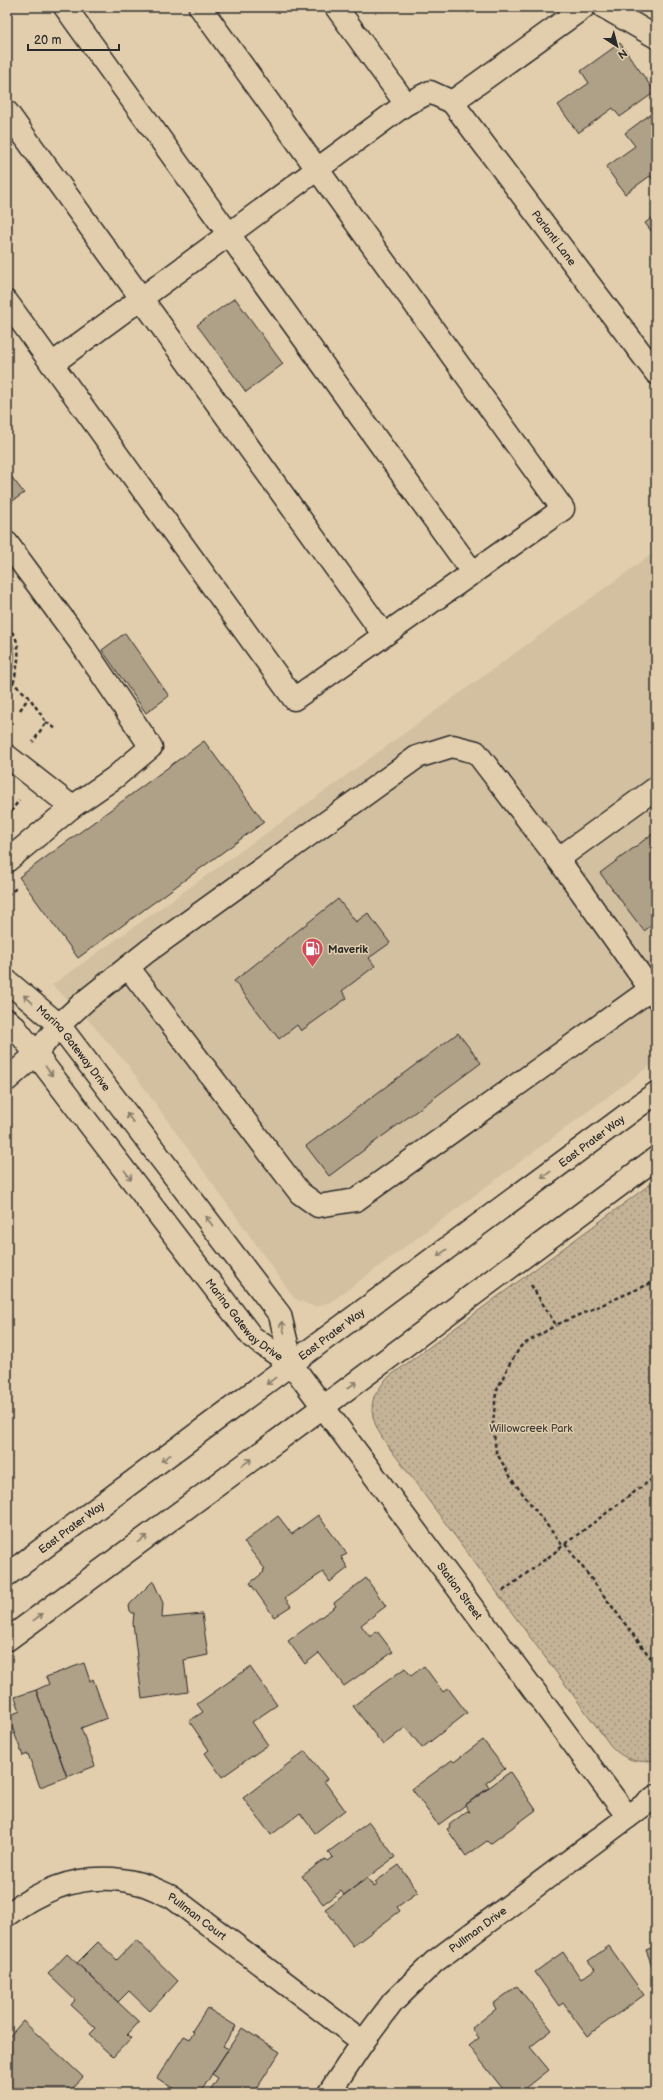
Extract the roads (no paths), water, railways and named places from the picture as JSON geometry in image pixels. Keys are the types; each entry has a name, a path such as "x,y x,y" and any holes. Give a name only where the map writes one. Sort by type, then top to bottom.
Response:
{"street":[{"path":"65,7 473,573"},
{"path":"7,302 294,699 563,509 200,7"},
{"path":"336,7 406,104"},
{"path":"52,364 406,104 430,92 452,102 584,7"},
{"path":"604,7 656,37"},
{"name":"Parlanti Lane","path":"452,102 656,373"},
{"path":"7,112 384,635"},
{"path":"7,543 80,642 151,748 114,778 72,808 7,861"},
{"path":"7,1080 36,1054 59,1025 85,1001 128,967 417,757 452,746 476,752 558,859 653,993 356,1200 318,1206 300,1193 128,967"},
{"path":"7,756 72,808"},
{"path":"558,859 656,788"},
{"name":"Marina Gateway Drive","path":"7,981 59,1025 280,1315 292,1365"},
{"name":"Marina Gateway Drive","path":"7,1020 15,1027 36,1054 252,1337 292,1365"},
{"name":"East Prater Way","path":"7,1575 292,1365 656,1093"},
{"path":"7,1640 323,1407 656,1158"},
{"name":"Station Street","path":"292,1365 628,1817"},
{"name":"Pullman Drive","path":"329,2093 363,2042 393,2002 434,1962 656,1796"},
{"name":"Pullman Court","path":"7,1915 23,1903 48,1889 76,1880 109,1878 141,1884 172,1897 363,2042"}],"place":[{"name":"Maverik","path":"313,968"}],"park label":[{"name":"Willowcreek Park","path":"531,1428"}]}
